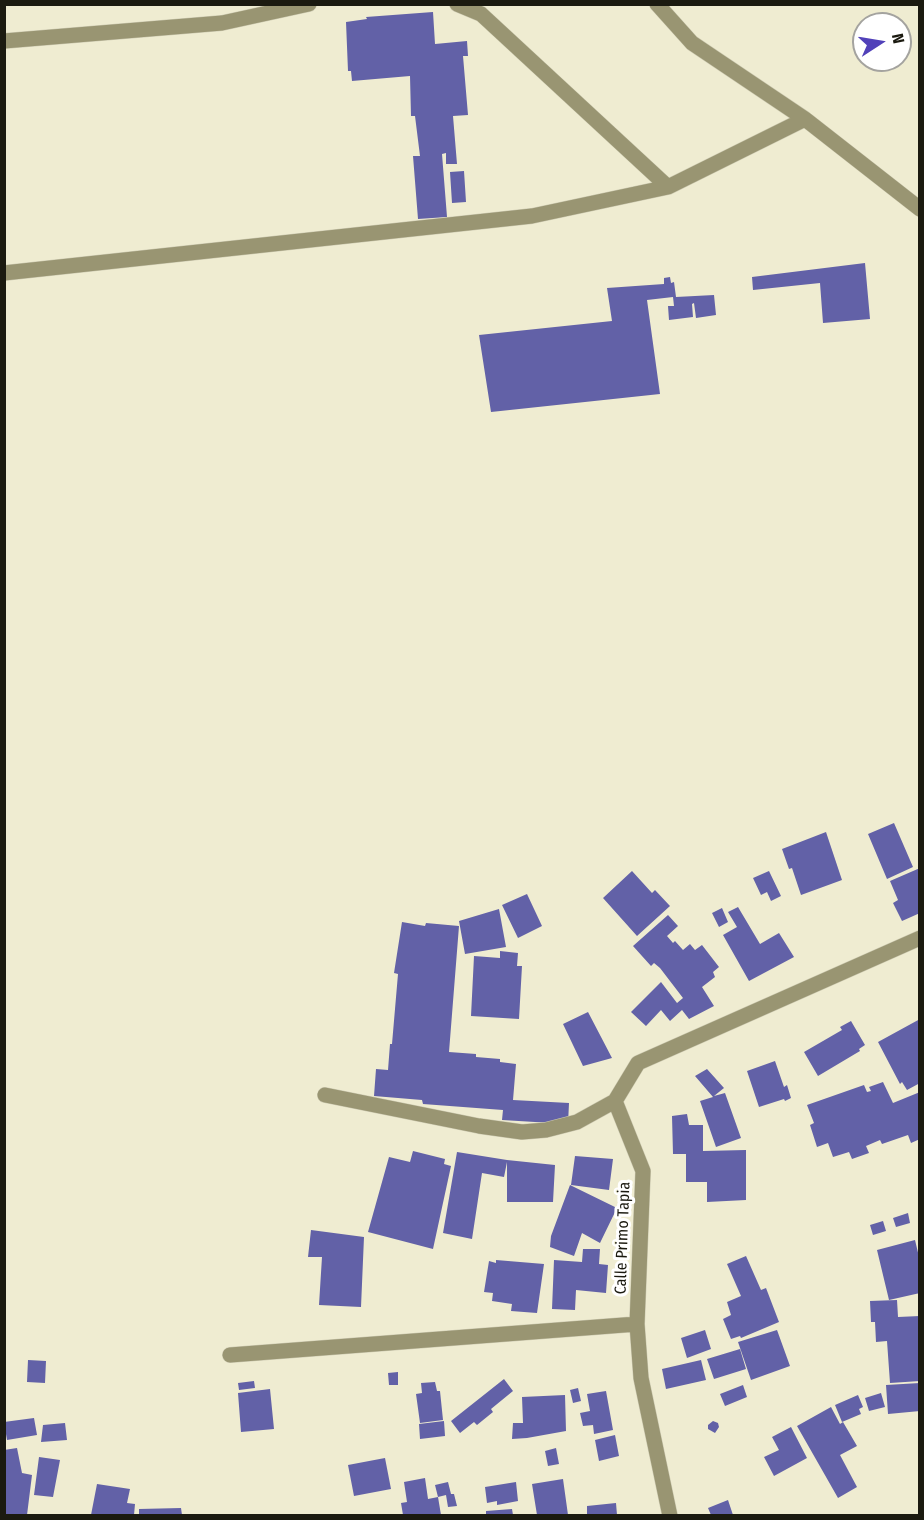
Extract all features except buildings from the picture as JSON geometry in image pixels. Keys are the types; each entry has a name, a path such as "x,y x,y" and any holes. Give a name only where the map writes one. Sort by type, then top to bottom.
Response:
{"street":[{"path":"4,41 222,23 309,4"},
{"path":"457,4 481,14 668,187"},
{"path":"657,4 692,43 805,119 920,209"},
{"path":"4,273 532,216 668,187 805,119"},
{"path":"325,1095 457,1122 522,1132 546,1130 577,1122 615,1101 638,1063 920,938"},
{"name":"Calle Primo Tapia","path":"615,1101 643,1171 637,1324 641,1378 670,1515"},
{"path":"230,1355 637,1324"}]}
